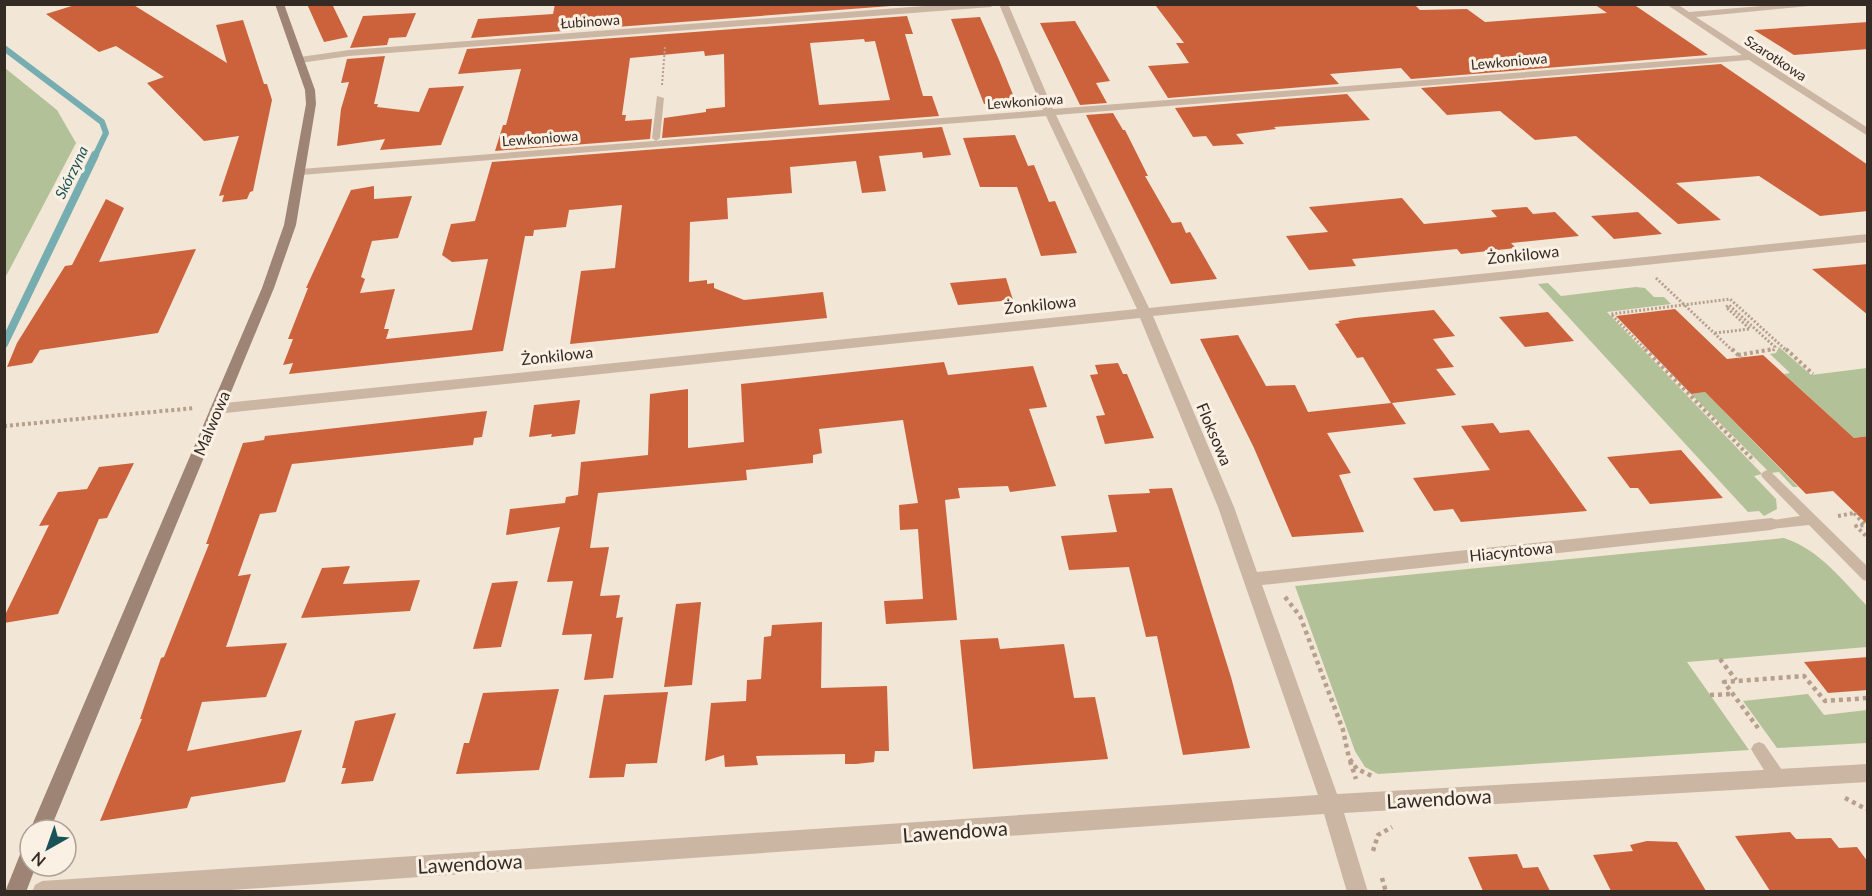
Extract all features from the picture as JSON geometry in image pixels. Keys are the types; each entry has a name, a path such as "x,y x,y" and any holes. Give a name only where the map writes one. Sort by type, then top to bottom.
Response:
{"street":[{"name":"Malwowa","path":"45,818 281,255 301,172 311,104 310,90 279,4"},
{"name":"Łubinowa","path":"300,60 349,53 990,4"},
{"name":"Floksowa","path":"1003,4 1050,114 1144,311 1226,507 1330,804 1358,891"},
{"name":"Szarotkowa","path":"1670,4 1868,133"},
{"path":"1686,15 1825,4"},
{"name":"Lewkoniowa","path":"301,172 1751,57"},
{"name":"Żonkilowa","path":"216,409 1144,311 1868,238"},
{"name":"Hiacyntowa","path":"1251,579 1771,524"},
{"name":"Lawendowa","path":"42,891 692,849 1330,804 1868,773"}],"lane":[{"path":"656,138 660,98"},
{"path":"1767,475 1868,576"},
{"path":"1771,524 1814,520"},
{"path":"1759,749 1778,778"}],"path":[{"path":"660,98 666,28"},
{"path":"1655,277 1715,333 1740,356 1773,351 1775,347 1729,305 1726,307 1750,328 1715,333"},
{"path":"1767,475 1611,314 1730,299 1814,374"},
{"path":"4,426 199,408"},
{"path":"1840,516 1855,513 1865,525 1856,526 1868,538"},
{"path":"1277,576 1283,594 1300,616 1343,730 1344,750 1350,760 1368,775 1380,779"},
{"path":"1720,659 1737,681"},
{"path":"1759,730 1724,682 1804,676 1825,701 1868,698"},
{"path":"1710,695 1733,694"}],"green space":[{"path":"5,68 57,110 76,143 5,278"},
{"path":"1548,283 1561,296 1636,287 1645,288 1654,297 1664,297 1671,304 1607,312 1762,474 1754,476 1776,499 1777,509 1764,516 1759,511 1748,512 1538,284"},
{"path":"1779,347 1811,375 1867,368 1867,436 1854,438 1784,374 1790,373 1770,354 1776,353"},
{"path":"1705,392 1798,487 1793,487 1779,472 1770,473 1691,394"},
{"path":"1784,538 1797,543 1819,558 1867,606 1867,647 1687,662 1749,750 1378,774 1365,767 1355,751 1295,586"},
{"path":"1808,694 1824,715 1867,710 1867,743 1777,748 1743,701"}],"building":[{"path":"78,4 132,4 227,63 216,25 243,20 264,84 267,84 272,100 253,191 247,199 222,202 224,195 219,196 239,136 204,141 147,83 164,77 116,46 99,52 46,14"},
{"path":"307,4 332,4 348,37 324,42"},
{"path":"555,4 904,5 471,38 478,19 553,14"},
{"path":"1181,4 1414,4 1420,10 1467,9 1485,22 1607,13 1594,4 1633,4 1708,55 1411,79 1401,68 1330,74 1339,84 1168,98 1148,66 1189,63 1176,43 1184,43 1156,6"},
{"path":"416,13 406,37 389,38 387,45 350,48 363,16"},
{"path":"907,16 913,34 905,34 923,96 932,96 939,116 662,138 664,118 725,107 724,54 705,56 704,51 630,58 622,115 626,115 625,121 652,119 650,139 495,151 503,125 506,125 521,69 458,74 467,49","holes":["864,39 865,42 875,41 890,100 819,105 810,43"]},
{"path":"980,17 1016,102 984,104 951,19"},
{"path":"1075,21 1110,81 1096,83 1107,103 1080,105 1040,23"},
{"path":"1868,22 1868,49 1794,55 1754,30"},
{"path":"385,56 374,104 378,104 377,107 419,112 429,88 464,86 441,145 380,150 385,139 337,146 341,109 349,82 341,83 347,59"},
{"path":"1721,64 1868,165 1868,211 1820,216 1759,176 1676,183 1721,220 1678,224 1576,136 1535,140 1500,111 1447,115 1421,88"},
{"path":"1347,94 1370,120 1274,127 1276,129 1236,134 1244,144 1213,146 1206,136 1193,137 1175,108"},
{"path":"1113,113 1125,130 1148,176 1145,176 1172,223 1181,222 1186,233 1190,232 1217,279 1171,284 1086,115"},
{"path":"942,127 951,155 923,158 922,152 879,156 886,191 862,193 856,161 790,167 792,193 727,198 728,219 690,222 689,282 707,280 707,284 714,283 714,288 744,300 823,292 827,318 570,344 581,271 615,268 622,205 569,210 566,227 534,230 533,236 525,236 503,351 289,374 293,363 283,365 293,339 288,339 308,288 306,288 351,190 374,186 374,199 412,196 398,238 372,241 361,277 365,279 360,293 395,289 384,329 389,329 386,339 472,330 488,259 452,262 442,255 451,224 475,221 492,162"},
{"path":"1015,135 1028,166 1034,165 1049,202 1055,201 1077,253 1041,256 1017,187 980,187 963,138"},
{"path":"1402,198 1424,224 1497,217 1491,210 1527,207 1533,214 1555,212 1579,236 1511,243 1516,248 1461,254 1457,249 1352,259 1356,266 1309,270 1286,236 1328,232 1309,207"},
{"path":"106,199 124,208 99,262 196,249 158,333 40,350 32,363 7,367 17,343 65,266 72,265"},
{"path":"1638,212 1662,234 1614,239 1591,216"},
{"path":"1868,264 1868,315 1812,269"},
{"path":"1006,278 1013,300 958,305 950,283"},
{"path":"1675,309 1727,359 1763,355 1854,438 1868,436 1868,525 1833,491 1806,494 1705,392 1691,394 1616,316"},
{"path":"1434,310 1455,336 1433,339 1454,367 1436,369 1456,395 1392,403 1406,424 1327,433 1351,473 1339,475 1364,532 1292,537 1254,448 1200,339 1238,335 1266,386 1295,385 1308,412 1391,403 1363,357 1357,358 1335,324 1340,323 1338,321 1355,318"},
{"path":"1548,312 1574,341 1525,347 1499,317"},
{"path":"944,362 948,375 1033,366 1047,407 1029,409 1056,486 1010,492 1008,486 958,488 960,498 945,500 957,620 886,624 884,601 923,599 918,529 900,530 899,505 918,503 903,420 819,429 822,453 813,455 813,463 746,470 747,480 598,493 590,548 609,547 600,596 620,595 616,618 623,617 613,678 584,680 592,634 562,635 573,581 547,582 560,527 506,535 510,509 565,503 566,497 578,495 581,462 648,455 650,394 688,389 688,448 744,442 741,384"},
{"path":"1118,363 1123,374 1127,374 1154,438 1105,444 1096,416 1105,415 1090,375 1098,374 1095,365"},
{"path":"580,400 575,434 529,437 534,405"},
{"path":"487,411 482,437 474,438 473,445 292,464 276,512 260,514 238,576 251,574 226,647 287,643 266,697 202,702 187,751 302,730 285,782 191,797 187,808 100,821 142,719 140,719 161,658 164,657 209,544 206,544 243,443 264,440 265,436"},
{"path":"1493,423 1500,433 1529,430 1587,511 1461,522 1453,509 1434,511 1413,478 1490,470 1461,426"},
{"path":"1681,450 1723,498 1650,504 1638,488 1630,488 1607,457"},
{"path":"134,463 107,518 99,519 58,614 4,623 4,617 49,525 39,526 58,492 87,489 99,467"},
{"path":"1172,488 1231,677 1250,748 1183,755 1157,636 1146,637 1129,567 1069,570 1061,536 1117,532 1108,495 1150,493 1149,489"},
{"path":"350,566 343,584 420,580 410,611 301,618 322,568"},
{"path":"518,581 501,647 473,649 492,583"},
{"path":"701,602 692,685 664,687 676,604"},
{"path":"822,622 821,688 887,686 889,751 875,751 874,762 856,764 845,764 845,754 756,756 758,765 725,767 724,755 705,761 711,703 746,701 747,680 761,679 764,637 771,636 772,625"},
{"path":"998,638 1000,649 1064,644 1074,698 1095,697 1108,759 973,769 960,640"},
{"path":"1868,657 1868,690 1828,693 1804,662"},
{"path":"559,689 539,770 456,774 464,743 469,743 483,693"},
{"path":"668,692 657,763 626,764 624,777 589,778 604,695"},
{"path":"396,713 373,781 341,784 346,768 342,768 355,721"},
{"path":"1790,832 1796,839 1831,838 1839,848 1857,847 1868,862 1868,891 1770,891 1735,836"},
{"path":"1647,841 1677,842 1706,891 1611,891 1593,855 1633,851 1630,845"},
{"path":"1517,854 1523,868 1538,867 1550,891 1483,891 1468,857"}],"waterway":[{"name":"Skórzyna","path":"4,48 102,122 106,133 95,156"},
{"name":"Skórzyna","path":"4,344 95,155"}]}
